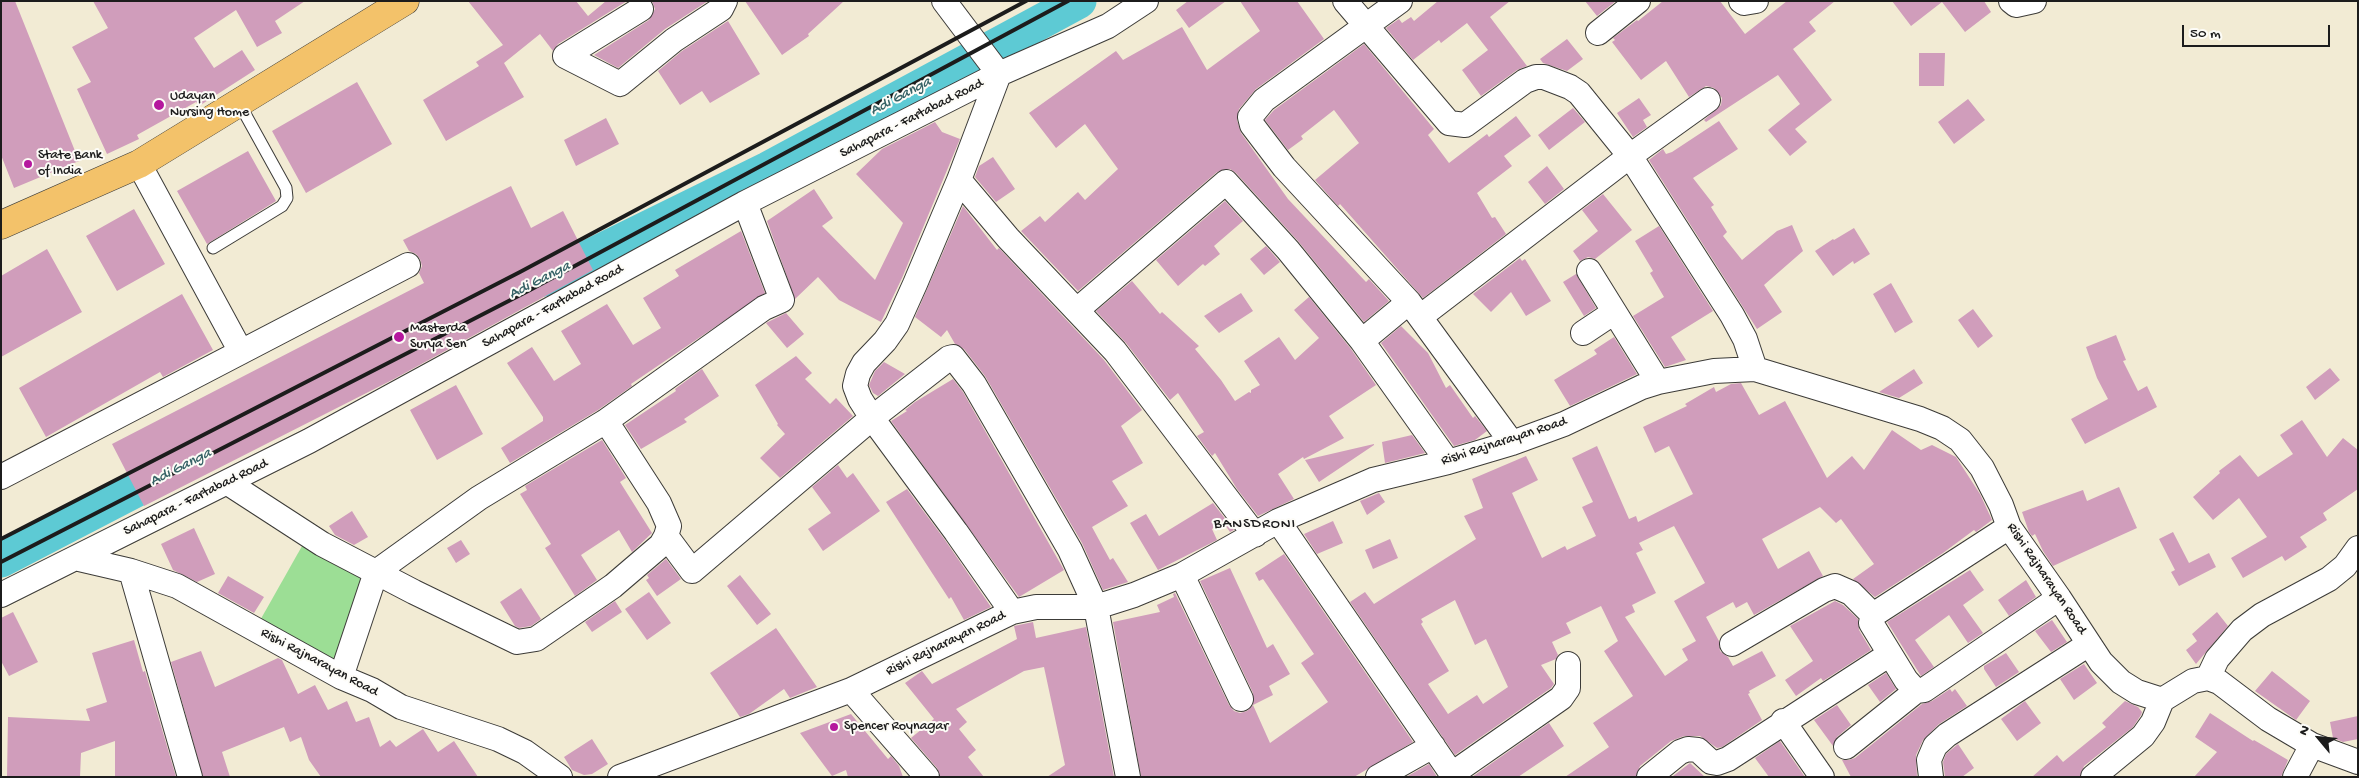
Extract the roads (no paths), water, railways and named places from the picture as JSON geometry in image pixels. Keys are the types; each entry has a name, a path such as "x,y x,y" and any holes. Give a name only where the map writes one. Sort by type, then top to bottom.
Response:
{"main road":[{"path":"3,218 139,164 393,5"}],"street":[{"path":"641,9 566,56 620,84 674,40 721,9 725,1"},
{"path":"944,1 998,74 959,180 897,324 885,341 864,363 858,374 855,386 860,399 872,418 1012,612"},
{"name":"Sahapara - Fartabad Road","path":"1,594 228,483 309,441 745,203 998,74 1108,26 1146,1"},
{"path":"1345,1 1449,123 1465,125 1526,81 1536,77 1544,77 1570,87 1579,93 1630,156 1732,315 1745,339 1755,369"},
{"path":"1400,1 1264,100 1250,117 1252,125 1284,167 1414,310 1512,443"},
{"path":"1598,33 1638,1"},
{"path":"1741,1 1744,3 1756,1"},
{"path":"2011,1 2016,5 2034,1"},
{"path":"1362,341 1414,310 1708,100"},
{"path":"139,164 241,352"},
{"path":"959,180 1008,238 1115,351 1254,534"},
{"path":"1078,310 1226,182 1288,250 1362,341 1448,462"},
{"path":"341,677 376,572 479,498 606,421 764,308 782,300 745,203"},
{"path":"1,477 408,265"},
{"path":"1588,271 1658,382"},
{"path":"1582,333 1613,313"},
{"path":"666,536 692,571 872,418 948,358 953,357 974,384 1060,534 1096,607 1128,777"},
{"name":"Rishi Rajnarayan Road","path":"620,777 654,771 851,690 1012,612 1036,607 1096,607 1182,575 1278,521 1373,480 1448,462 1512,443 1564,424 1642,387 1714,371 1755,369 1799,381 1920,419 1942,428 1960,440 1982,468 2001,505 2009,527 2101,662 2121,682 2137,692 2162,700"},
{"path":"228,483 322,544 376,572 517,642 536,639 613,586 661,545 666,536 669,526 659,503 606,421"},
{"path":"1278,521 1453,775 1561,698 1568,688 1568,664"},
{"path":"1916,691 1906,680 1871,623 1873,615 2009,527"},
{"path":"2208,678 2217,659 2242,630 2262,616 2329,579 2345,566 2358,548"},
{"name":"Rishi Rajnarayan Road","path":"75,558 131,571 177,586 341,677 372,690 401,707 498,739 525,752 560,777"},
{"path":"131,571 190,777"},
{"path":"1182,575 1241,699"},
{"path":"1732,644 1824,590 1835,586 1851,592 1873,615"},
{"path":"1846,747 1916,691 1924,690 2059,598"},
{"path":"1931,777 1928,760 1935,746 1947,735 2089,644"},
{"path":"1649,777 1680,752 1688,749 1698,750 1711,762 1717,764 1890,654"},
{"path":"2097,776 2143,736 2153,722 2162,700 2193,681 2208,678 2219,682 2268,719 2312,745 2358,762"},
{"path":"851,690 926,777"},
{"path":"1783,721 1822,777"},
{"path":"2295,777 2312,745"},
{"path":"1378,777 1433,746"}],"lane":[{"path":"213,248 282,206 287,198 286,188 239,103"}],"waterway":[{"name":"Adi Ganga","path":"544,279 768,169 1079,1"},
{"name":"Adi Ganga","path":"1,560 178,468"}],"railway":[{"path":"1,539 520,272 1026,1"},
{"path":"1,562 530,290 1068,1"}],"place":[{"name":"Udayan Nursing Home","path":"159,105"},
{"name":"State Bank of India","path":"28,164"},
{"name":"Masterda Surya Sen","path":"399,337"},
{"name":"Spencer Roynagar","path":"834,727"}],"district":[{"name":"BANSDRONI","path":"1255,525"}]}
